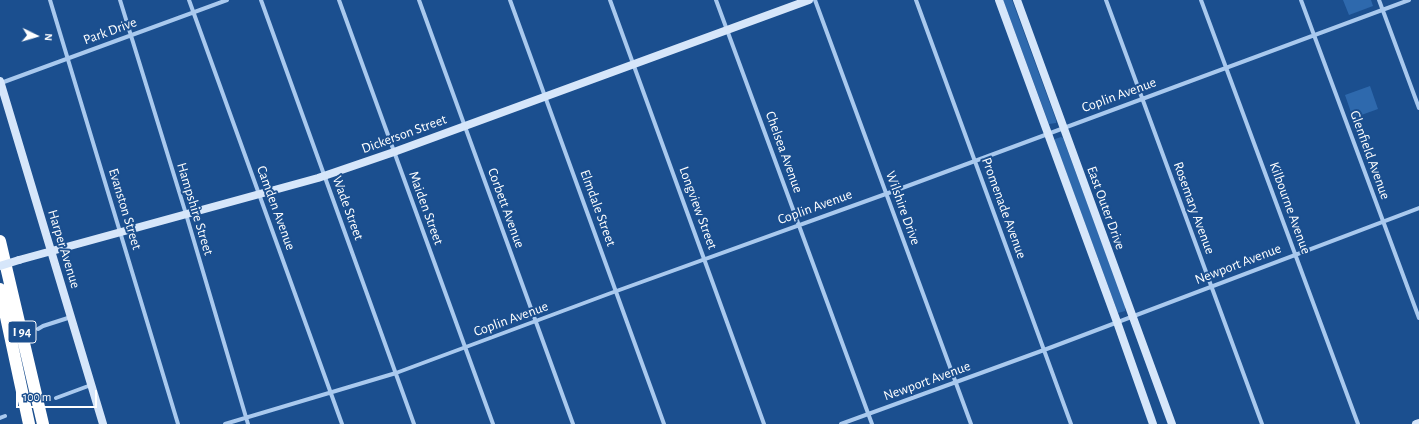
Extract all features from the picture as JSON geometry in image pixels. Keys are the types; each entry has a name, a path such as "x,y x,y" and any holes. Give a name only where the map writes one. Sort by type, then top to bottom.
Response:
{"highway":[{"name":"I 94","path":"0,241 43,424"},
{"name":"I 94","path":"0,289 28,424"}],"street":[{"name":"Evanston Street","path":"50,0 178,424"},
{"name":"Hampshire Street","path":"120,0 186,214 248,424"},
{"name":"Camden Avenue","path":"189,0 342,424"},
{"name":"Park Drive","path":"0,82 68,59 227,0"},
{"name":"Wade Street","path":"261,0 414,424"},
{"name":"Maiden Street","path":"339,0 493,424"},
{"name":"Corbett Avenue","path":"419,0 573,424"},
{"name":"Elmdale Street","path":"510,0 664,424"},
{"name":"Longview Street","path":"610,0 764,424"},
{"name":"Chelsea Avenue","path":"716,0 872,424"},
{"name":"Dickerson Street","path":"0,266 324,176 394,152 809,0"},
{"name":"Wilshire Drive","path":"815,0 971,424"},
{"name":"Promenade Avenue","path":"916,0 1071,424"},
{"name":"East Outer Drive","path":"999,0 1153,424"},
{"name":"East Outer Drive","path":"1017,0 1171,424"},
{"name":"Rosemary Avenue","path":"1106,0 1262,424"},
{"name":"Kilbourne Avenue","path":"1201,0 1358,424"},
{"name":"Glenfield Avenue","path":"1301,0 1419,318"},
{"path":"1379,0 1419,108"},
{"name":"Coplin Avenue","path":"225,424 396,373 1409,0"},
{"name":"Harper Avenue","path":"0,82 103,424"},
{"name":"Newport Avenue","path":"840,424 1044,350 1419,208"},
{"path":"38,329 71,317"},
{"path":"56,398 91,385"}],"shaded area":[{"path":"1003,0 1012,0 1056,123 1049,124"},
{"path":"1343,0 1371,0 1373,6 1349,15"},
{"path":"1370,86 1378,109 1353,118 1345,95"},
{"path":"1061,137 1063,138 1125,305 1125,311 1118,313 1055,142 1055,139"}]}
